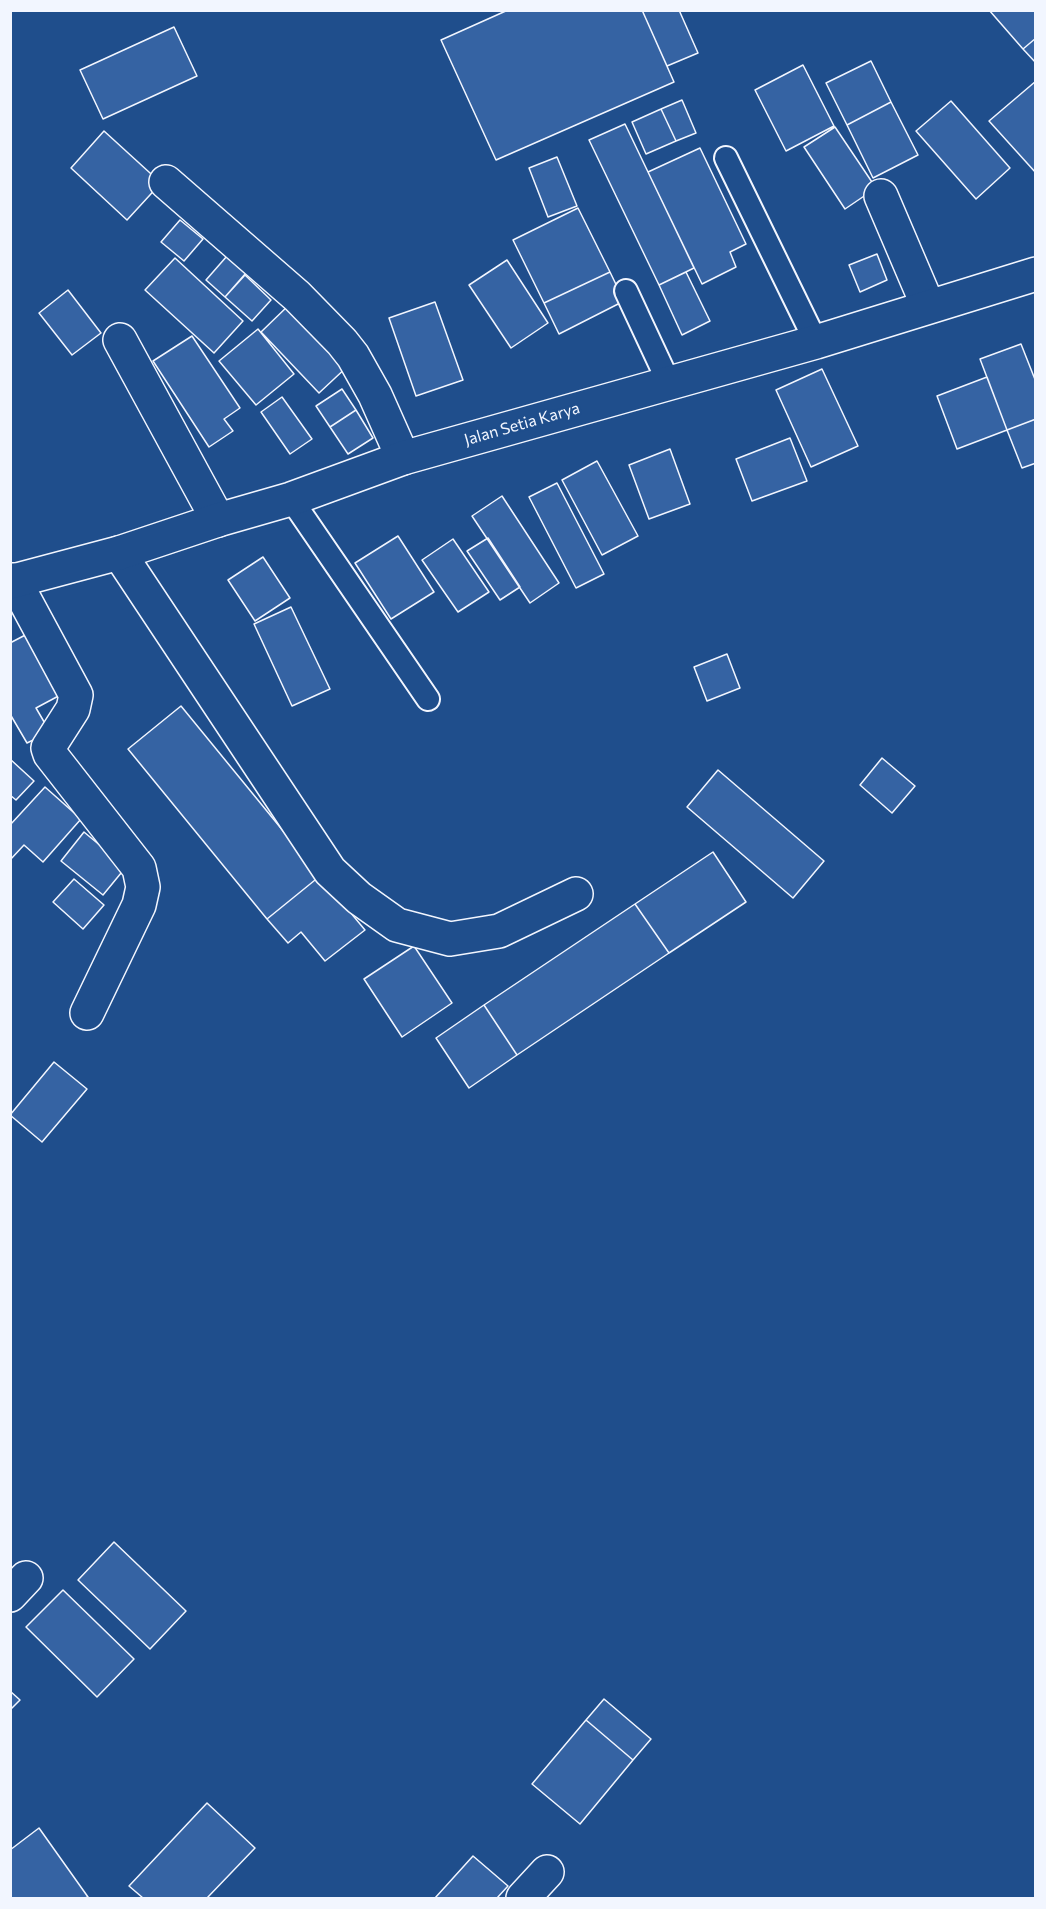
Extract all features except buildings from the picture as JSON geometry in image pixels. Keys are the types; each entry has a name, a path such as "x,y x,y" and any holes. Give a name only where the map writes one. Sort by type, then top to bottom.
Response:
{"street":[{"path":"166,182 297,296 342,342 353,356 375,395 403,458"},
{"path":"881,196 928,306"},
{"name":"Jalan Setia Karya","path":"12,581 119,553 218,520 291,499 403,458 816,342 1035,274"},
{"path":"120,340 218,520"},
{"path":"119,553 330,871 359,898 397,925 450,939 499,931 576,894"},
{"path":"12,581 76,695 73,709 48,747 50,754 139,868 143,887 139,905 87,1013"},
{"path":"523,1899 547,1872"}],"lane":[{"path":"726,158 816,342"},
{"path":"626,291 669,382"},
{"path":"291,499 428,699"}]}
